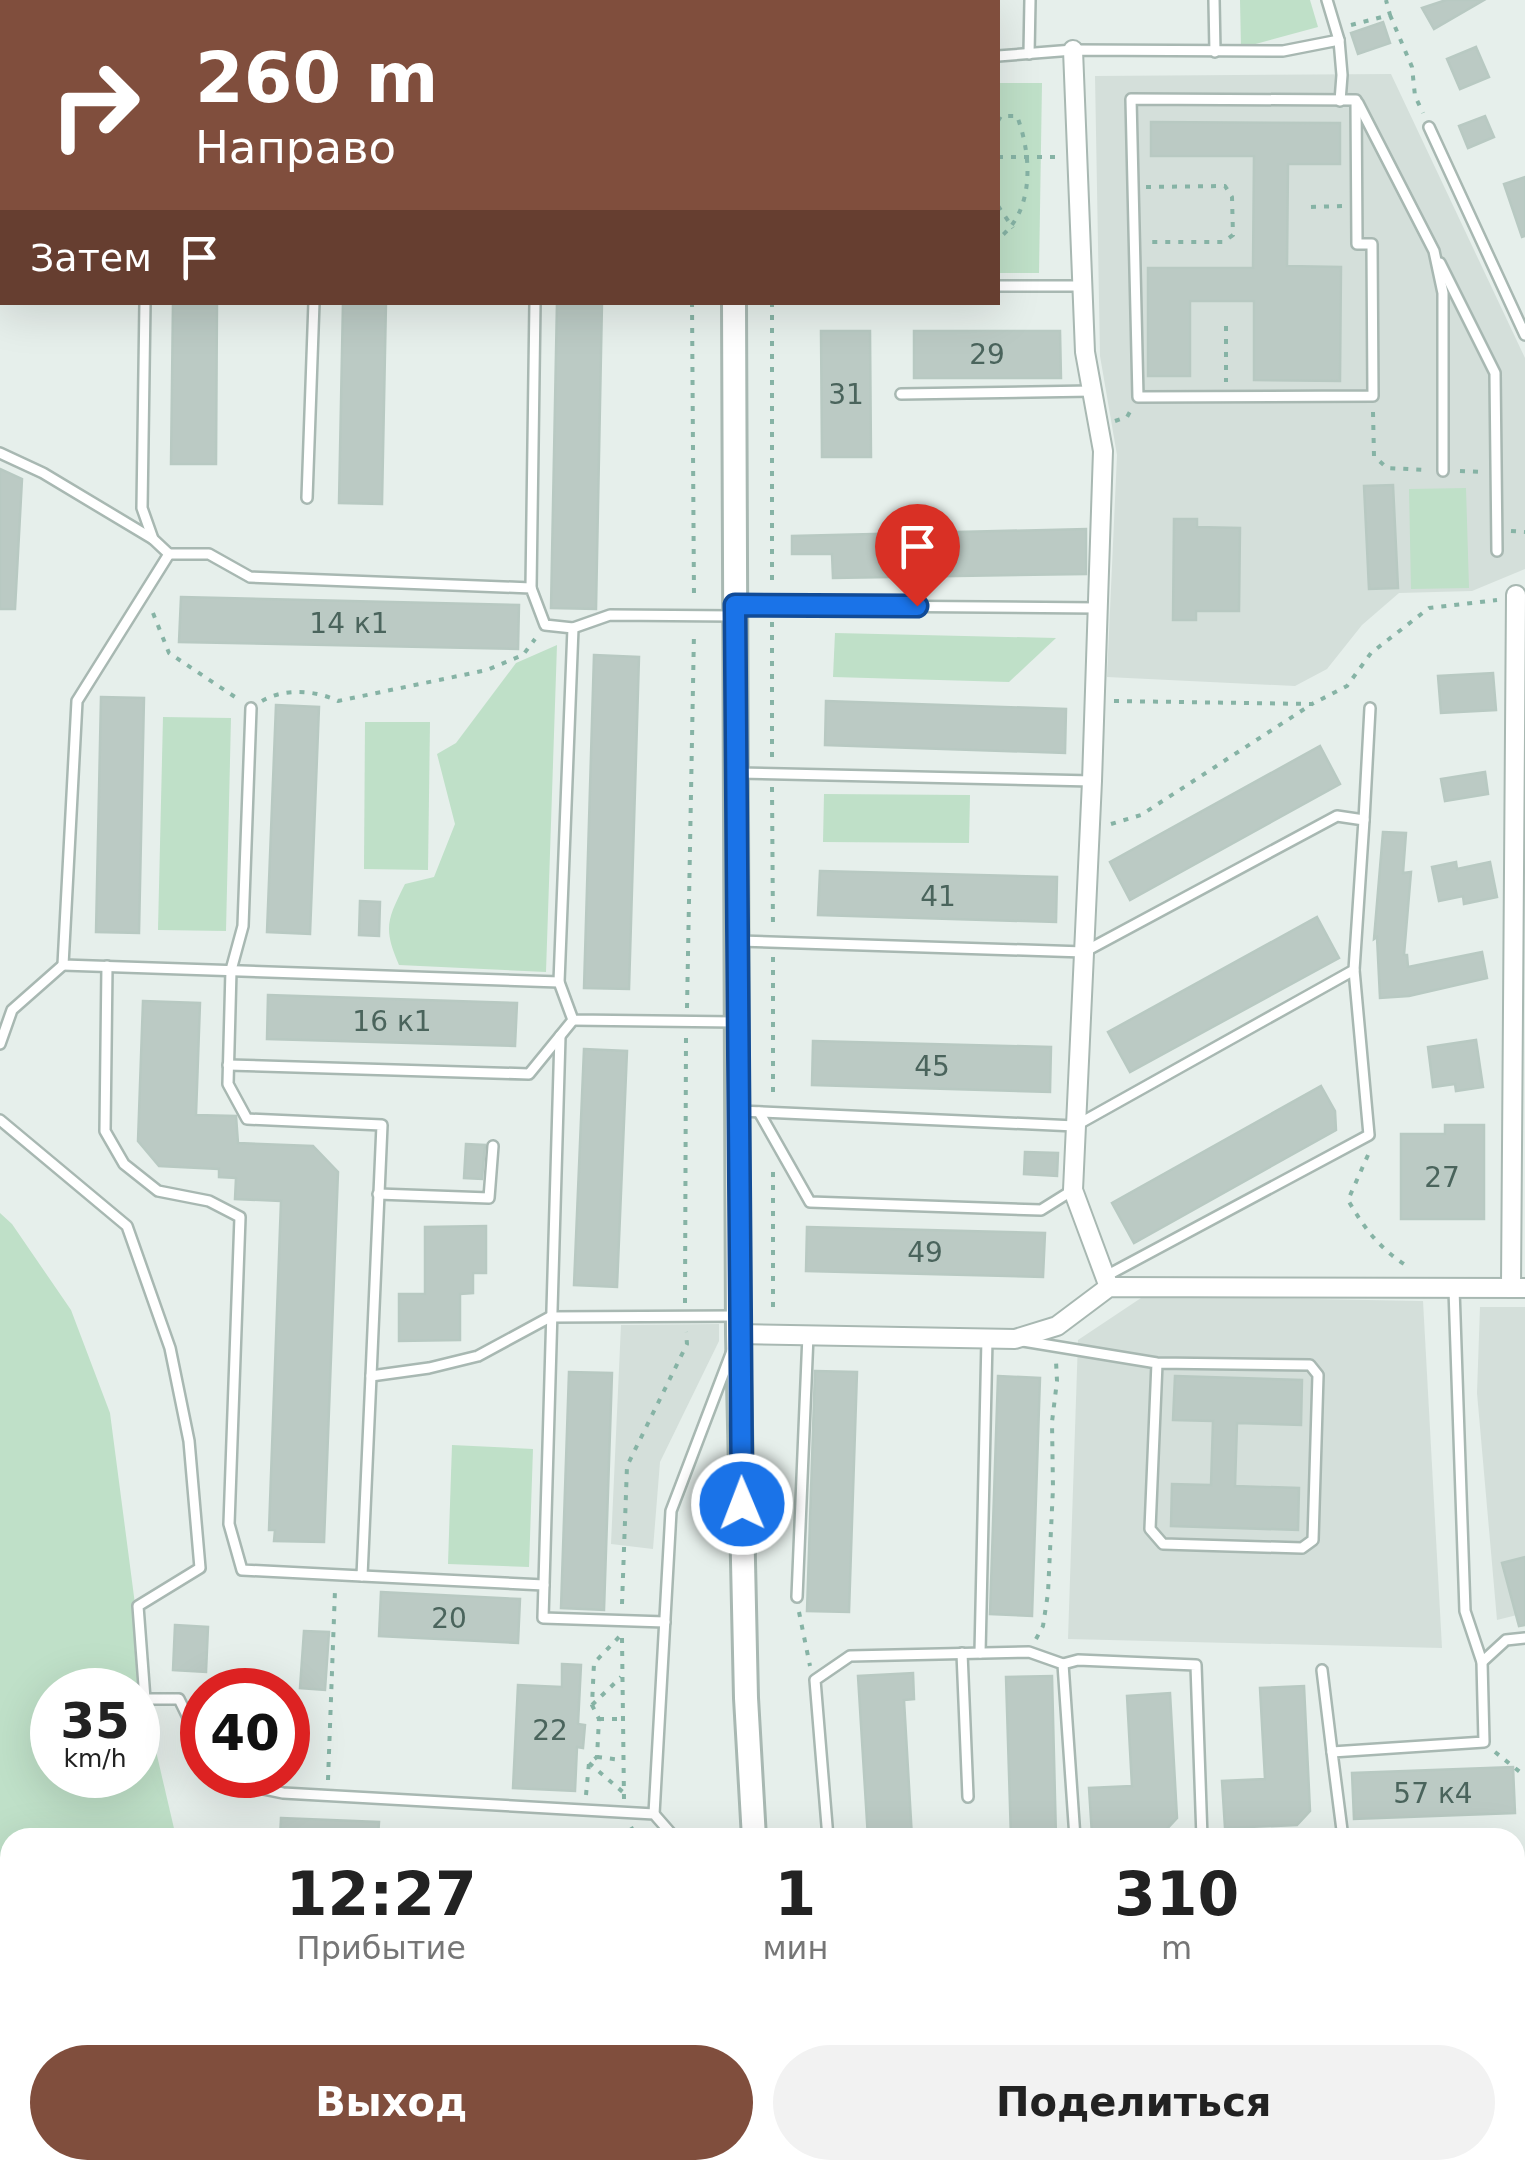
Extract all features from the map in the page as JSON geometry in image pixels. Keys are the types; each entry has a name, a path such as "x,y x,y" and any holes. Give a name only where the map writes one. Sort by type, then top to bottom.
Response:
{"street":[{"path":"1072,50 1085,352 1102,450 1092,781 1072,1190 1108,1281"},
{"path":"734,305 737,1022 748,1112 738,1325 746,1698 753,1828"},
{"path":"738,1325 774,1335 1015,1339 1058,1326 1108,1281 1518,1287 1516,595"}],"lane":[{"path":"1029,54 1030,0"},
{"path":"1214,0 1215,52"},
{"path":"1327,0 1337,35 1342,75 1340,100"},
{"path":"1000,56 1072,50 1284,51 1337,35"},
{"path":"1132,99 1356,100 1357,244 1372,244 1372,396 1138,397 1132,99"},
{"path":"1356,100 1494,373 1496,551"},
{"path":"1429,127 1525,335"},
{"path":"1434,251 1443,294 1443,471"},
{"path":"1000,286 1082,286"},
{"path":"144,305 142,508 153,539"},
{"path":"307,498 314,305"},
{"path":"535,305 531,588 545,626 573,628 610,614 694,615 772,605 1098,608"},
{"path":"901,394 1092,391"},
{"path":"0,453 42,472 153,539 169,554 209,554 250,577 531,588"},
{"path":"63,965 78,701 169,554"},
{"path":"572,1020 558,982 573,628"},
{"path":"251,708 244,926 230,970 228,1084 247,1118 382,1125 362,1576"},
{"path":"1108,1281 1370,1135 1354,970 1370,708"},
{"path":"736,773 1092,781"},
{"path":"737,941 1084,952 1337,816 1364,820"},
{"path":"0,1044 12,1010 63,965 558,982"},
{"path":"107,966 105,1131 124,1164 158,1191 209,1201 240,1217 228,1524 242,1570 544,1585"},
{"path":"748,1112 1076,1126 1354,970"},
{"path":"572,1020 737,1022"},
{"path":"228,1064 530,1074 572,1020"},
{"path":"560,1036 543,1618 665,1622"},
{"path":"748,1112 773,1136 810,1202 1041,1210 1072,1190"},
{"path":"0,1120 127,1226 170,1348 189,1441 200,1568 138,1606 145,1699 180,1701"},
{"path":"378,1194 489,1198 493,1146"},
{"path":"1332,1752 1484,1742 1482,1662 1465,1611 1454,1289"},
{"path":"371,1376 478,1356 550,1316 686,1316 738,1325 671,1511 654,1814 666,1828"},
{"path":"797,1597 808,1335"},
{"path":"980,1653 987,1339"},
{"path":"1015,1339 1157,1363 1310,1366 1318,1375 1313,1540 1302,1548 1163,1544 1150,1529 1157,1363"},
{"path":"1482,1662 1506,1640 1525,1638"},
{"path":"827,1828 814,1680 850,1656 1029,1652 1063,1664 1078,1660 1196,1665 1202,1828"},
{"path":"962,1653 968,1797"},
{"path":"1063,1664 1073,1828"},
{"path":"1322,1670 1341,1828"},
{"path":"310,1794 654,1814"}],"path":[{"path":"1386,0 1412,66 1415,96 1429,127"},
{"path":"1337,35 1390,15"},
{"path":"1000,118 1017,116 1025,139 1025,206 1012,228 1000,237"},
{"path":"1000,157 1077,157"},
{"path":"1133,188 1225,186 1232,198 1233,236 1223,242 1134,242"},
{"path":"1311,207 1357,206"},
{"path":"1000,209 1012,228"},
{"path":"622,1621 628,1466 687,1344 686,1021 694,615 692,305"},
{"path":"772,305 773,1113"},
{"path":"1226,326 1226,396"},
{"path":"1372,396 1374,456 1387,468 1496,472"},
{"path":"1098,424 1127,417 1138,397"},
{"path":"144,590 169,653 251,708 277,692 323,694 338,701 487,670 523,655 545,626"},
{"path":"1090,830 1141,814 1312,704 1347,686 1371,653 1429,608 1516,595"},
{"path":"1094,700 1312,704"},
{"path":"1370,1135 1368,1160 1348,1200 1364,1228 1390,1255 1416,1272"},
{"path":"773,1136 774,1335"},
{"path":"1029,1652 1043,1626 1048,1593 1054,1488 1052,1422 1058,1382 1054,1347"},
{"path":"327,1795 336,1575"},
{"path":"797,1597 803,1646 814,1680"},
{"path":"584,1810 590,1764 598,1756 599,1719 592,1705 594,1663 622,1634 624,1812"},
{"path":"592,1705 622,1676"},
{"path":"599,1719 623,1719"},
{"path":"1484,1742 1525,1776"},
{"path":"598,1756 624,1760"},
{"path":"590,1764 624,1793"}],"shaded area":[{"path":"1391,74 1525,358 1525,569 1472,591 1399,593 1362,625 1327,669 1295,686 1107,677 1117,455 1100,356 1095,76"},
{"path":"1144,1296 1423,1301 1442,1648 1068,1639 1078,1340"},
{"path":"1480,1307 1525,1307 1525,1613 1497,1620 1477,1393"},
{"path":"719,1324 719,1341 660,1462 653,1549 611,1544 621,1325"}],"green space":[{"path":"1240,0 1310,0 1318,27 1241,48"},
{"path":"1000,83 1042,83 1039,273 1000,273"},
{"path":"1466,488 1469,588 1411,589 1409,489"},
{"path":"835,633 1056,638 1009,682 833,677"},
{"path":"557,645 546,972 399,965 389,933 394,907 405,884 434,877 455,824 437,754 456,743 516,663"},
{"path":"163,717 231,718 226,931 158,930"},
{"path":"365,722 430,722 428,870 364,869"},
{"path":"824,794 970,795 969,843 823,842"},
{"path":"0,1213 12,1224 71,1310 110,1413 143,1668 30,1668 30,1798 160,1798 160,1768 174,1828 0,1828"},
{"path":"452,1445 533,1449 529,1567 448,1564"}],"building":[{"path":"1446,0 1484,0 1434,29 1422,8"},
{"path":"1383,22 1390,43 1358,54 1351,33"},
{"path":"1476,47 1489,77 1460,89 1447,59"},
{"path":"1485,116 1494,137 1468,148 1459,126"},
{"path":"1151,122 1340,123 1340,164 1288,164 1287,266 1341,267 1340,381 1254,380 1254,301 1190,301 1190,376 1148,376 1148,268 1253,268 1254,156 1151,156"},
{"path":"1525,177 1525,236 1522,237 1504,184"},
{"path":"173,305 217,305 216,464 171,464"},
{"path":"343,305 386,305 382,504 339,503"},
{"path":"557,305 602,305 596,609 551,608"},
{"path":"821,331 870,331 871,457 822,457"},
{"path":"914,331 1060,331 1061,378 914,378"},
{"path":"0,469 22,479 15,609 0,609"},
{"path":"1393,485 1398,588 1369,589 1364,486"},
{"path":"1174,519 1197,519 1197,527 1240,528 1239,611 1196,611 1196,620 1173,620"},
{"path":"1086,529 1086,574 833,578 832,554 792,554 792,536"},
{"path":"181,597 519,605 518,649 179,642"},
{"path":"594,655 639,657 629,989 584,988"},
{"path":"1493,673 1496,710 1441,713 1438,676"},
{"path":"101,697 144,698 139,933 96,932"},
{"path":"826,701 1066,709 1065,753 825,745"},
{"path":"276,705 319,707 310,934 267,932"},
{"path":"1320,746 1340,784 1130,900 1110,862"},
{"path":"1485,772 1488,794 1445,801 1441,779"},
{"path":"1383,832 1406,833 1403,873 1411,872 1404,955 1408,967 1482,952 1487,978 1409,996 1380,998 1377,937 1374,939"},
{"path":"1456,862 1457,869 1490,862 1497,897 1464,904 1463,896 1439,901 1432,867"},
{"path":"820,871 1057,877 1056,922 818,915"},
{"path":"360,901 380,902 379,936 359,935"},
{"path":"1317,917 1339,958 1130,1072 1108,1032"},
{"path":"268,995 517,1003 515,1046 267,1039"},
{"path":"143,1001 200,1003 196,1115 236,1116 238,1143 313,1146 338,1172 324,1542 274,1541 275,1530 269,1530 281,1201 235,1199 236,1178 219,1177 219,1169 159,1166 138,1141"},
{"path":"1476,1040 1483,1087 1456,1091 1455,1084 1433,1087 1428,1047"},
{"path":"813,1041 1051,1047 1050,1092 812,1085"},
{"path":"584,1049 627,1051 617,1287 574,1285"},
{"path":"1321,1086 1335,1111 1336,1130 1134,1243 1112,1203"},
{"path":"1445,1125 1484,1125 1484,1219 1401,1219 1401,1134 1445,1134"},
{"path":"466,1144 485,1145 482,1179 464,1178"},
{"path":"1025,1152 1058,1153 1057,1176 1024,1174"},
{"path":"486,1226 486,1273 473,1273 473,1293 460,1294 460,1340 399,1341 399,1294 425,1294 425,1227"},
{"path":"807,1227 1045,1233 1043,1277 806,1271"},
{"path":"815,1371 857,1372 849,1612 807,1611"},
{"path":"569,1372 612,1373 604,1610 561,1608"},
{"path":"998,1376 1040,1378 1032,1616 990,1614"},
{"path":"1175,1376 1302,1380 1301,1425 1237,1423 1235,1486 1299,1488 1298,1530 1171,1526 1172,1484 1211,1485 1213,1421 1173,1420"},
{"path":"1525,1557 1525,1625 1519,1626 1502,1563"},
{"path":"381,1592 520,1599 518,1643 379,1636"},
{"path":"175,1625 208,1627 206,1668 173,1670"},
{"path":"304,1631 329,1632 325,1690 310,1689 310,1668 301,1668"},
{"path":"562,1664 581,1665 578,1724 585,1725 583,1748 577,1747 575,1791 513,1788 518,1685 562,1687"},
{"path":"913,1673 914,1699 904,1700 911,1828 867,1828 858,1676"},
{"path":"1052,1676 1056,1828 1011,1828 1006,1677"},
{"path":"1304,1686 1310,1811 1297,1825 1225,1828 1222,1781 1265,1779 1260,1688"},
{"path":"1170,1693 1177,1818 1168,1828 1092,1828 1089,1788 1132,1786 1127,1696"},
{"path":"1513,1767 1515,1813 1354,1819 1352,1773"},
{"path":"281,1818 379,1822 379,1828 280,1828"}],"route":[{"path":"742,1504 735,605 917,606"}]}
